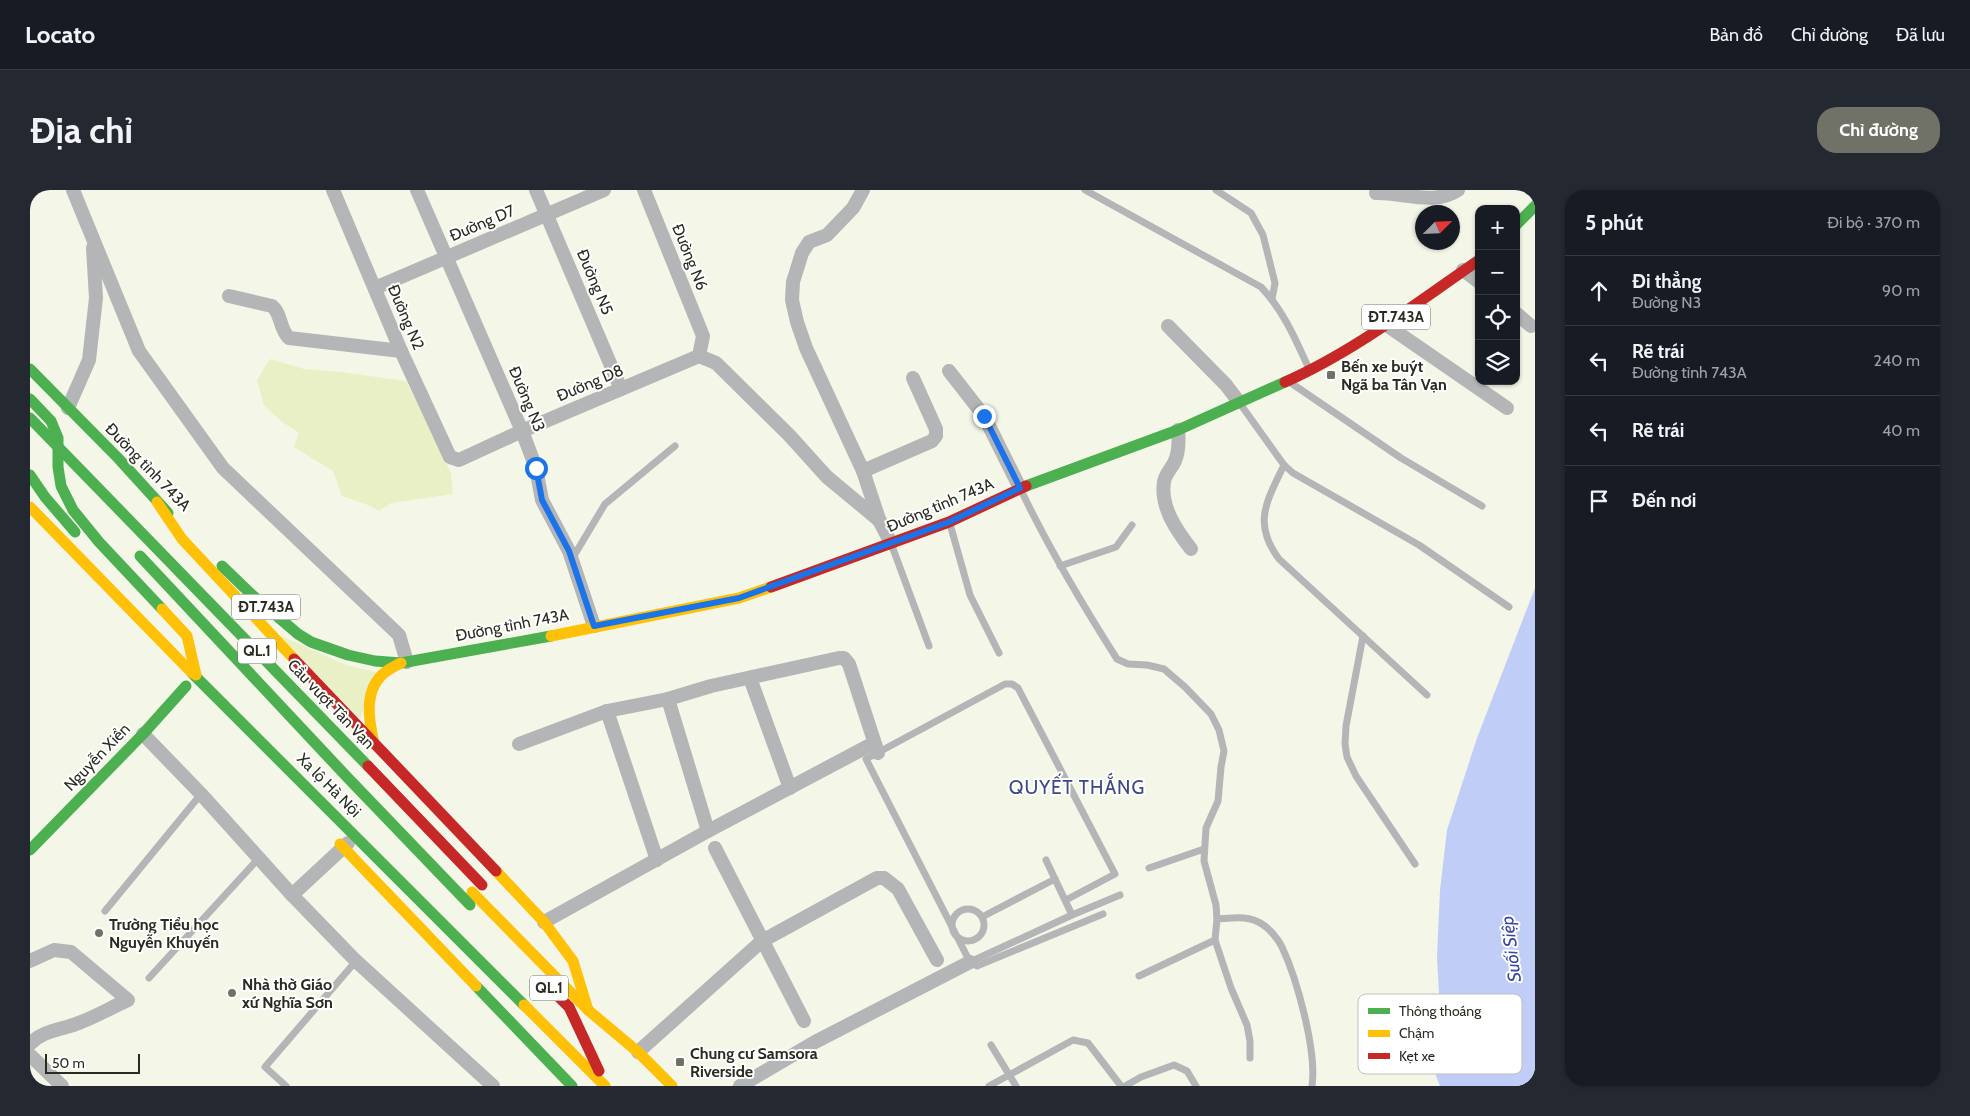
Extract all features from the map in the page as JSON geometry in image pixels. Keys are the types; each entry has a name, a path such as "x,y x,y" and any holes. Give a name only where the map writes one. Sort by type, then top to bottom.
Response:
{"main road":[{"path":"1520,221 1535,206"},
{"name":"Đường tỉnh 743A","path":"30,369 118,458 157,502 251,594 298,634 311,642 348,655 375,661 404,662 521,642 739,598 949,522 1020,488 1178,430 1310,371 1385,324 1475,263"},
{"path":"30,399 51,421 58,438 58,467 61,486 73,510 99,542 187,636 196,675"},
{"name":"Cầu vượt Tân Vạn","path":"30,418 482,885 499,918"},
{"name":"Cầu vượt Tân Vạn","path":"30,430 499,918"},
{"path":"44,457 72,485"},
{"path":"30,475 44,497 86,545 100,556 117,560"},
{"name":"QL.1","path":"157,502 182,539 544,922 572,961 588,1010"},
{"name":"Xa lộ Hà Nội","path":"30,507 171,652 606,1086"},
{"name":"Xa lộ Hà Nội","path":"133,548 347,777 569,1008 606,1086"},
{"path":"56,550 114,610"},
{"name":"Đường tỉnh 743A","path":"374,744 368,713 371,691 381,675 404,662"},
{"name":"Nguyễn Xiển","path":"30,850 143,734 196,675"},
{"name":"Xa lộ Hà Nội","path":"331,834 572,1086"},
{"name":"QL.1","path":"499,918 588,1010 638,1052 672,1086"}],"street":[{"path":"73,190 139,351 223,468 399,635 404,662"},
{"name":"Đường N2","path":"333,190 401,351 450,457"},
{"name":"Đường N3","path":"417,190 522,431 536,468 542,500 572,560 594,626"},
{"name":"Đường N5","path":"536,190 621,389"},
{"name":"Đường D7","path":"375,288 604,190"},
{"name":"Đường N6","path":"644,190 702,336 699,356"},
{"path":"863,190 853,208 827,235 809,242 802,253 793,282 792,300 806,348 863,471 880,522 891,543"},
{"path":"1376,193 1396,193 1414,198 1444,196 1458,190"},
{"path":"68,408 89,360 96,298 92,236"},
{"path":"1464,270 1475,279"},
{"path":"229,296 272,306 277,310 283,332 288,338 401,351"},
{"path":"1520,316 1531,326"},
{"path":"1385,324 1507,408"},
{"path":"1168,326 1226,385 1239,402"},
{"path":"699,356 716,363 789,435 827,477 880,522"},
{"name":"Đường D8","path":"450,457 459,460 522,431 699,356"},
{"path":"949,371 984,416 1020,488"},
{"path":"863,471 932,441 936,436 936,429 913,378"},
{"path":"1178,430 1179,446 1175,461 1164,481 1165,498 1174,527 1191,549"},
{"path":"519,744 607,711 668,699 710,686 844,658 849,664 876,748 790,788 544,922"},
{"path":"750,678 790,788"},
{"path":"668,699 708,831"},
{"path":"607,711 657,860"},
{"path":"143,734 201,794 292,896 356,961 493,1086"},
{"path":"292,896 356,836"},
{"path":"715,848 804,1021"},
{"path":"638,1052 762,940 877,878 884,878 898,889 937,960"},
{"path":"30,960 54,950 71,952 128,1000 83,1022 44,1033 30,1044"},
{"path":"740,1086 815,1042 970,962"},
{"path":"30,1056 62,1086"}],"lane":[{"path":"1085,190 1261,287 1272,298 1294,336 1310,371"},
{"path":"1216,190 1251,213 1263,235 1275,283 1272,298"},
{"path":"1288,381 1401,458 1482,506"},
{"path":"1239,402 1284,465 1293,473 1419,545 1509,607"},
{"path":"572,560 605,504 675,446"},
{"path":"1284,465 1266,504 1264,514 1269,545 1279,559 1427,695"},
{"path":"1020,488 1042,536 1117,659 1128,664 1147,665 1164,669 1185,686 1211,714 1219,730 1224,751 1218,802 1206,828 1204,861 1216,905 1215,940 1231,988 1246,1024 1250,1041 1250,1058"},
{"path":"949,522 970,595 999,653"},
{"path":"1060,566 1116,547 1132,525"},
{"path":"891,543 928,646"},
{"path":"1363,636 1346,726 1345,744 1347,757 1356,776 1415,864"},
{"path":"1066,900 1115,874 1018,688 1012,684 1005,684 876,748 866,760 970,962 978,966 1103,914"},
{"path":"105,911 201,794"},
{"path":"1149,868 1204,849"},
{"path":"149,978 259,858"},
{"path":"1046,860 1072,915"},
{"path":"982,917 1055,878"},
{"path":"970,962 1120,895"},
{"path":"964,910 974,911 982,917 984,927 980,936 976,939 965,941 960,939 954,931 953,921 959,912 964,910"},
{"path":"1217,919 1250,918 1263,924 1282,946 1297,990 1308,1038 1313,1075 1312,1086"},
{"path":"1139,976 1215,940"},
{"path":"286,1086 265,1067 356,961"},
{"path":"989,1086 1073,1040 1081,1040 1088,1043 1121,1086"},
{"path":"991,1045 1016,1086"},
{"path":"1125,1086 1148,1074 1174,1065 1187,1071 1196,1086"}],"green space":[{"path":"270,359 304,369 406,381 451,473 453,494 391,503 379,511 342,496 333,471 294,447 299,433 281,421 264,405 257,380"},
{"path":"279,635 346,665 376,672 360,719"}],"water":[{"name":"Suối Siệp","path":"1535,588 1535,1086 1440,1086 1436,1076 1436,1074 1522,1074 1522,994 1439,994 1437,957 1440,890 1447,830 1477,738"}],"traffic: fast":[{"path":"1520,221 1535,206"},
{"path":"30,369 118,458 168,513"},
{"path":"1026,486 1178,430 1285,382"},
{"path":"30,399 51,421 58,438 58,467 61,486 73,510 99,542 162,609"},
{"path":"30,418 368,766"},
{"path":"30,475 45,497 75,532"},
{"path":"140,556 470,905"},
{"path":"222,566 251,594 298,634 311,642 348,655 375,661 401,663 551,636"},
{"path":"192,673 524,1005"},
{"path":"30,850 143,734 186,686"},
{"path":"476,986 572,1086"}],"traffic: slow":[{"path":"157,502 182,539 294,659"},
{"path":"30,507 192,673"},
{"path":"551,636 739,598 771,587"},
{"path":"162,609 187,636 196,675"},
{"path":"374,744 369,716 370,697 377,680 384,673 401,663"},
{"path":"340,844 476,986"},
{"path":"496,871 544,922 573,961 588,1010"},
{"path":"472,892 588,1010 638,1052 672,1086"},
{"path":"524,1005 605,1086"}],"traffic: jam":[{"path":"1285,382 1360,342 1475,263"},
{"path":"771,587 949,522 1026,486"},
{"path":"294,659 496,871"},
{"path":"368,766 482,885"},
{"path":"557,995 569,1007 599,1071"}],"place":[{"name":"Bến xe buýt Ngã ba Tân Vạn","path":"1331,375"},
{"name":"Trường Tiểu học Nguyễn Khuyến","path":"99,933"},
{"name":"Nhà thờ Giáo xứ Nghĩa Sơn","path":"232,993"},
{"name":"Chung cư Samsora Riverside","path":"680,1062"}],"district":[{"name":"QUYẾT THẮNG","path":"1077,787"}],"route":[{"path":"536,468 542,500 569,551 594,626 739,598 949,522 1020,488 984,416"}]}
